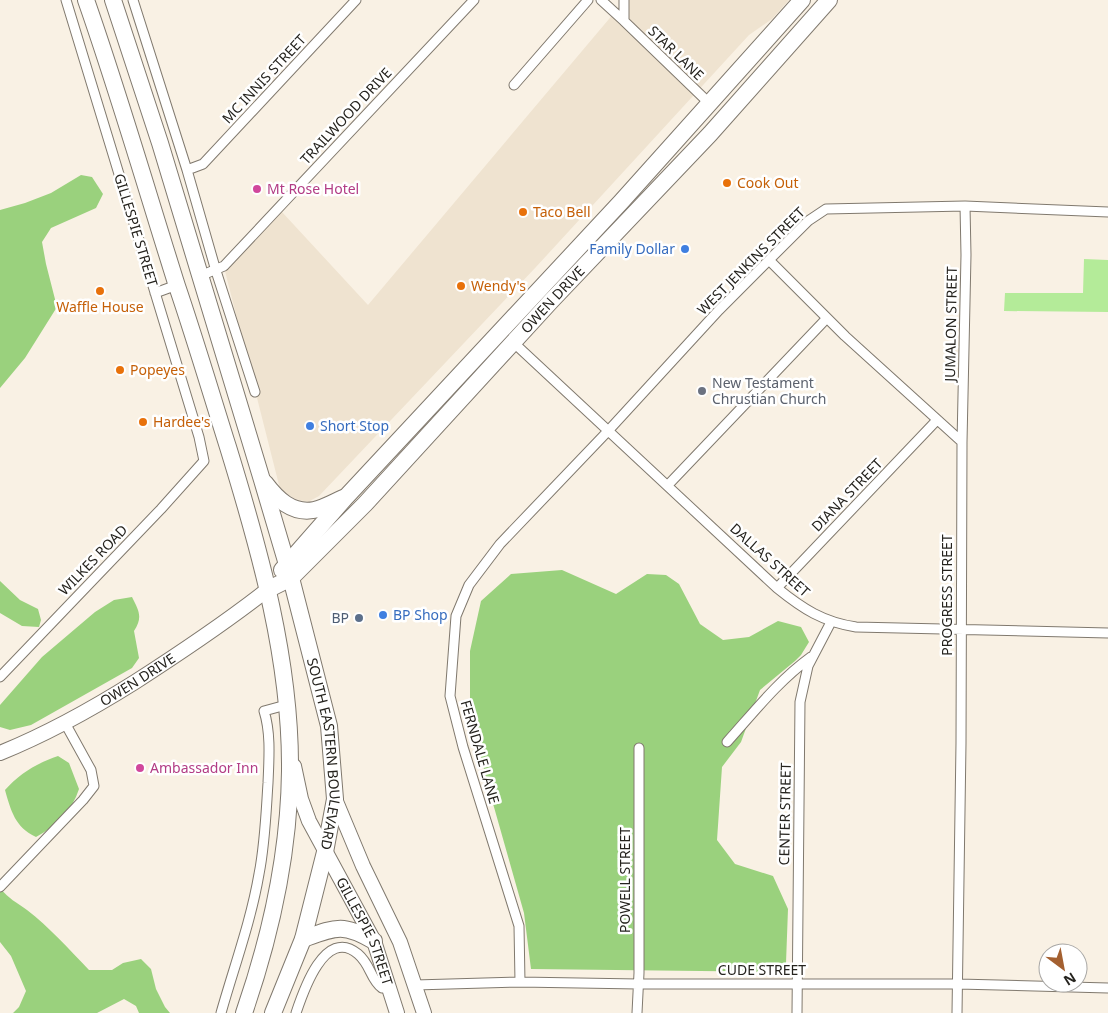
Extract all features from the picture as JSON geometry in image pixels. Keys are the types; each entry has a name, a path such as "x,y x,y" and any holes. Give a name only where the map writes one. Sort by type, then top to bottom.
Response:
{"highway":[{"name":"GILLESPIE STREET","path":"86,0 246,507 267,590"},
{"path":"113,0 200,276 288,571"},
{"name":"OWEN DRIVE","path":"267,590 288,571 346,497 710,104 802,0"},
{"name":"OWEN DRIVE","path":"288,571 317,554 365,504 710,134 829,0"},
{"path":"654,192 659,177 733,94 735,85 732,78"},
{"path":"514,343 509,337 510,332 598,238 600,233 598,226"},
{"path":"262,480 283,504 299,509 313,510 346,497"},
{"name":"SOUTH EASTERN BOULEVARD","path":"273,1013 303,939 326,852 335,799 328,726 288,571"},
{"name":"SOUTH EASTERN BOULEVARD","path":"244,1013 269,933 283,863 288,820 290,772 286,705 279,647 267,590"},
{"path":"303,939 341,927 357,931 374,941"}],"main road":[{"name":"OWEN DRIVE","path":"0,753 65,723 102,702 174,657 267,590"},
{"name":"GILLESPIE STREET","path":"289,740 301,800 326,852 374,941 397,1013"},
{"name":"GILLESPIE STREET","path":"335,799 363,866 400,942 424,1013"}],"street":[{"name":"GILLESPIE STREET","path":"66,0 199,437 204,461"},
{"path":"133,0 187,170 216,271 240,341 254,392"},
{"name":"MC INNIS STREET","path":"187,170 203,164 356,0"},
{"name":"TRAILWOOD DRIVE","path":"216,271 224,266 474,0"},
{"path":"514,85 588,0"},
{"name":"STAR LANE","path":"601,0 710,104"},
{"path":"624,0 624,21"},
{"name":"WEST JENKINS STREET","path":"608,431 713,317 808,221 826,209 965,206 1108,212"},
{"name":"JUMALON STREET","path":"962,442 966,265 965,206"},
{"path":"769,260 827,318 962,442"},
{"path":"200,276 216,271"},
{"path":"155,293 177,285"},
{"path":"668,485 827,318"},
{"name":"DALLAS STREET","path":"514,343 777,588 810,612 831,622 856,627 1108,633"},
{"name":"DIANA STREET","path":"777,588 937,420"},
{"name":"FERNDALE LANE","path":"520,982 519,926 463,746 450,696 456,616 469,585 500,544 608,431"},
{"name":"PROGRESS STREET","path":"957,1013 961,744 962,442"},
{"name":"WILKES ROAD","path":"0,676 161,509 204,461"},
{"name":"CENTER STREET","path":"797,1013 800,702 803,684 812,656 831,622"},
{"path":"727,742 775,687 794,669 812,656"},
{"name":"SOUTH EASTERN BOULEVARD","path":"221,1013 252,909 260,874 269,768 267,721 264,711 286,705"},
{"path":"0,887 84,800 94,786 92,771 65,723"},
{"name":"POWELL STREET","path":"638,1013 639,748"},
{"path":"296,1013 309,979 319,961 332,949 346,948 356,952 368,963 376,983 382,988 390,987"},
{"name":"CUDE STREET","path":"415,985 520,982 958,984 1108,988"}],"shaded area":[{"path":"625,0 789,0 772,19 749,35 536,267 319,496 308,502 295,499 280,489 225,271 282,212 368,305"}],"green space":[{"path":"81,175 92,177 103,194 96,208 51,228 42,242 57,307 25,358 0,388 0,210 51,193"},
{"path":"1084,259 1108,260 1108,312 1004,311 1005,293 1083,293"},
{"path":"562,570 616,594 647,574 666,575 679,584 700,624 723,640 749,637 778,621 801,627 809,642 795,661 760,690 741,742 722,767 717,840 735,864 773,876 788,909 786,963 778,972 531,969 524,913 488,786 470,710 470,651 481,601 511,574"},
{"path":"0,581 20,600 38,609 41,620 39,627 22,626 0,613"},
{"path":"132,597 138,610 139,618 134,631 139,658 132,668 31,725 10,730 0,727 0,705 42,657 95,612 114,600"},
{"path":"58,756 69,763 79,789 68,811 50,828 36,837 23,828 15,818 5,790 29,770"},
{"path":"0,888 43,924 89,970 112,970 123,963 141,959 151,969 156,989 170,1013 139,1013 136,1006 124,999 97,1013 13,1013 19,1007 26,991 11,956 0,942"}],"place":[{"name":"Cook Out","path":"727,183"},
{"name":"Mt Rose Hotel","path":"257,189"},
{"name":"Taco Bell","path":"523,212"},
{"name":"Family Dollar","path":"685,249"},
{"name":"Wendy's","path":"461,286"},
{"name":"Waffle House","path":"100,291"},
{"name":"Popeyes","path":"120,370"},
{"name":"New Testament Chrustian Church","path":"702,391"},
{"name":"Hardee's","path":"143,422"},
{"name":"Short Stop","path":"310,426"},
{"name":"BP Shop","path":"383,615"},
{"name":"BP","path":"359,618"},
{"name":"Ambassador Inn","path":"140,768"}]}
